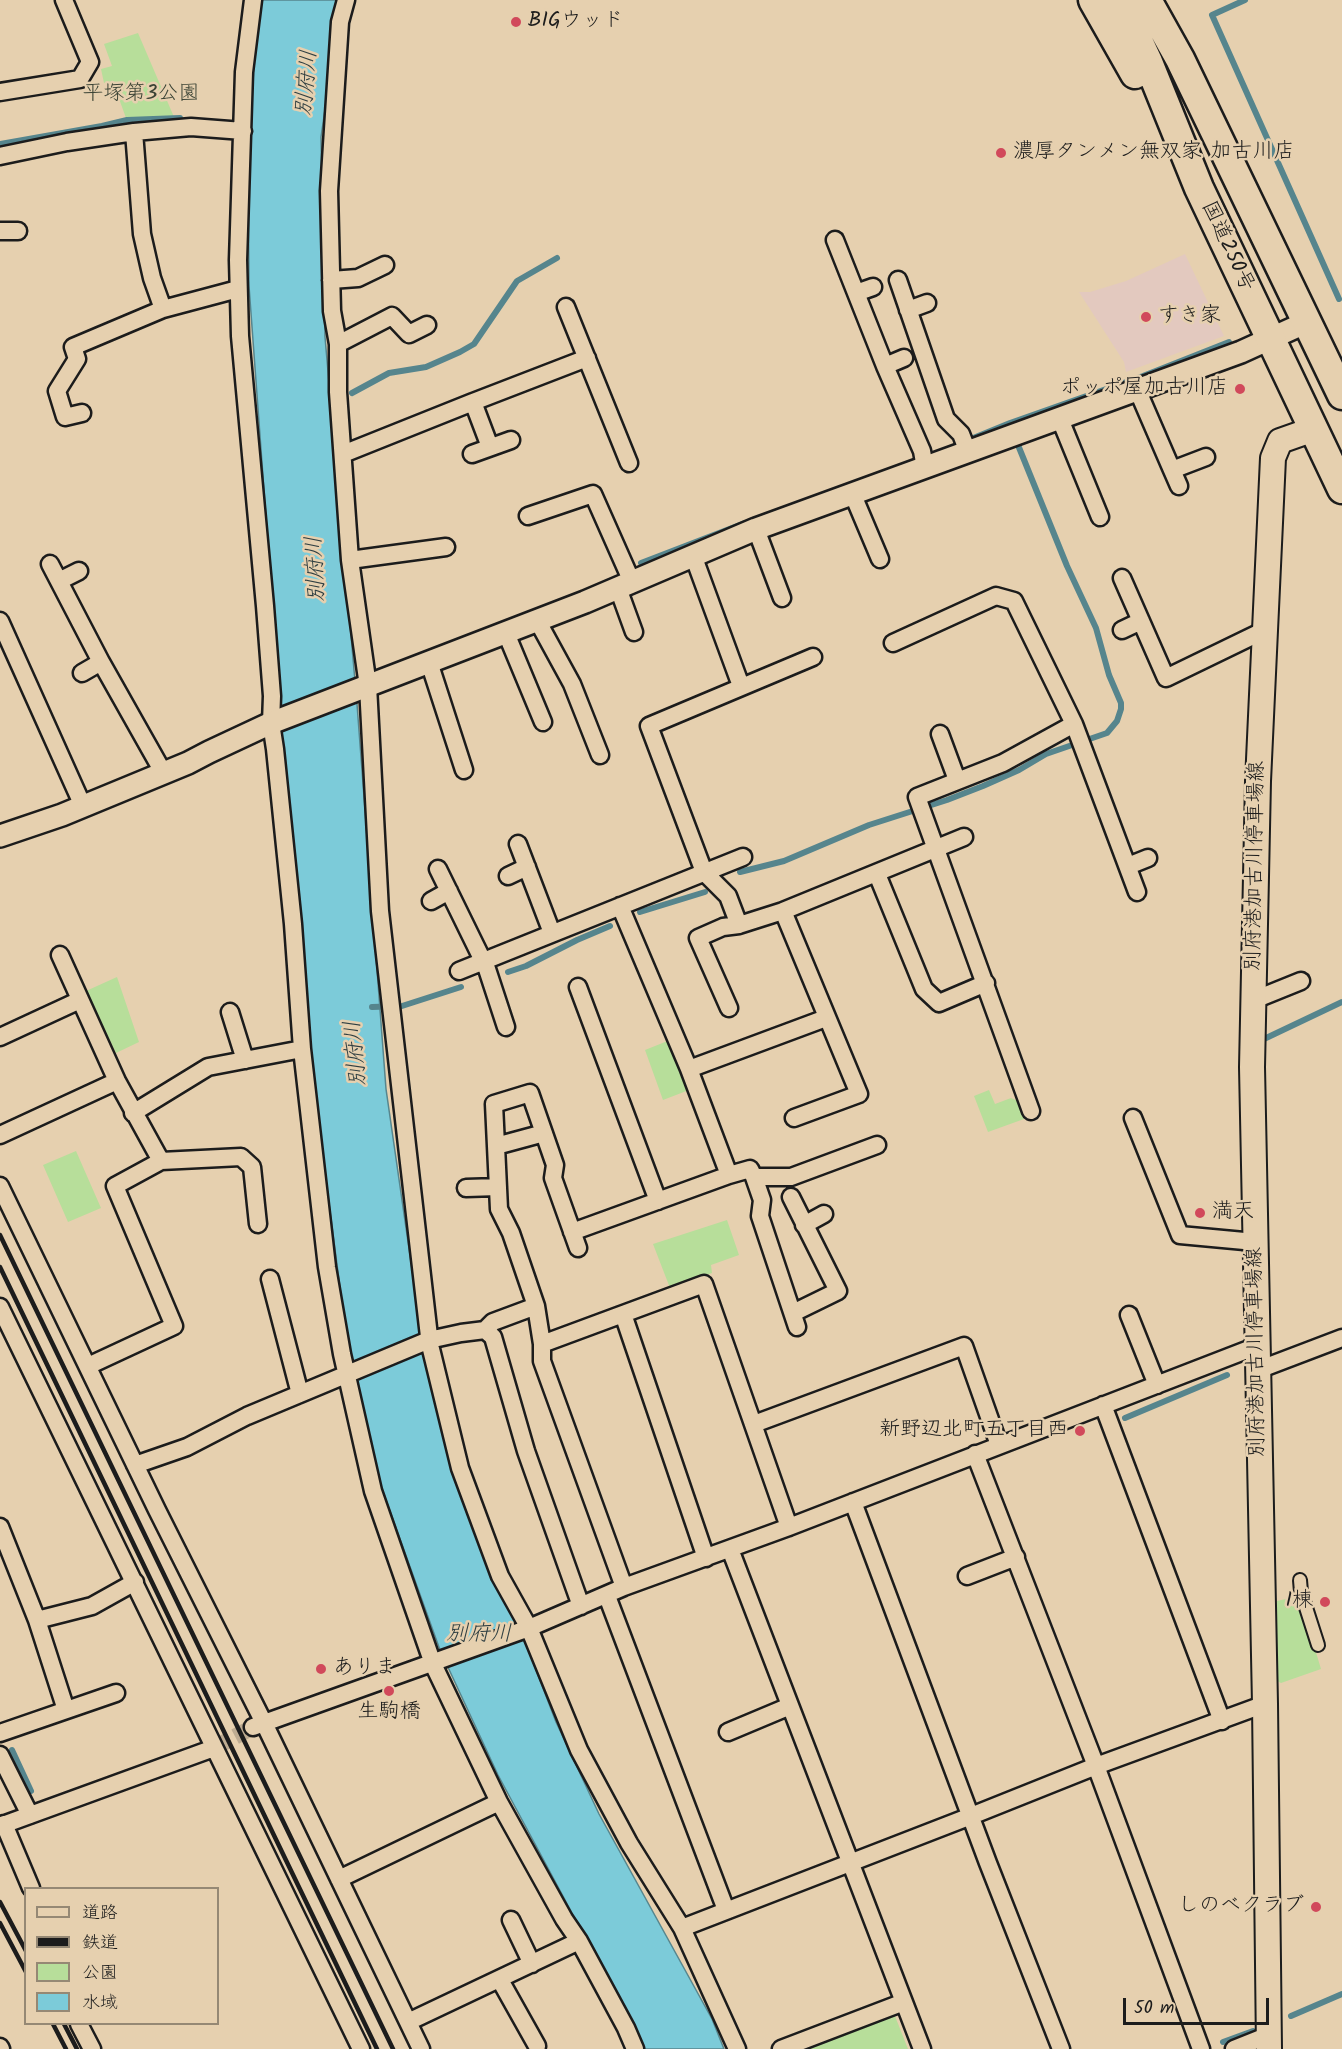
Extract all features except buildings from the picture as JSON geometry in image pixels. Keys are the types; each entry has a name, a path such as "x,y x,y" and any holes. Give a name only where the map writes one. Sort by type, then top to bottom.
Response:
{"highway":[{"path":"1094,0 1199,188"},
{"name":"国道250号","path":"1119,0 1148,62 1199,188 1342,489"},
{"name":"国道250号","path":"1147,0 1180,59 1342,393"},
{"path":"1159,0 1180,59"}],"main road":[{"name":"別府港加古川停車場線","path":"1269,2042 1265,1704 1252,1066 1258,781 1273,458 1280,441 1314,429"}],"street":[{"path":"0,92 80,79 90,62 64,0"},
{"path":"346,0 340,22 329,191 332,310 338,344 338,392 350,560 368,686 380,911 429,1340 460,1468 500,1576 529,1628 579,1750 629,1843 682,1928 737,2049"},
{"path":"256,1 244,72 238,289 240,336 267,629 272,696 271,723 293,924 302,1049 327,1267 346,1374 374,1491 433,1664 499,1802 564,1919 579,1941 635,2049"},
{"path":"0,156 67,142 134,132 191,127 243,131"},
{"path":"134,132 142,234 152,278 164,309"},
{"path":"0,231 18,231"},
{"path":"835,240 924,460"},
{"path":"331,279 358,278 385,265"},
{"path":"898,280 946,419 965,444"},
{"path":"856,293 873,287"},
{"path":"82,413 65,417 57,391 77,359 73,347 164,309 238,289"},
{"path":"908,309 927,303"},
{"path":"566,307 587,358 625,435 629,463"},
{"path":"338,344 392,316 409,334 427,324"},
{"path":"1,832 62,815 188,763 271,723 506,633 756,529 853,495 924,460 965,444 1060,419 1241,352 1307,322"},
{"path":"343,454 587,358"},
{"path":"885,366 904,358"},
{"path":"1137,389 1179,486"},
{"path":"473,402 490,447"},
{"path":"1060,419 1100,517"},
{"path":"472,454 511,440"},
{"path":"1172,470 1206,457"},
{"path":"528,516 591,488 625,585 633,632"},
{"path":"853,495 880,559"},
{"path":"756,529 782,598"},
{"path":"350,560 446,547"},
{"path":"693,555 741,686"},
{"path":"50,564 100,662 163,772"},
{"path":"59,581 79,571"},
{"path":"1122,578 1166,678 1265,630"},
{"path":"893,643 996,596 1014,601 1074,724 1137,892"},
{"path":"537,620 572,684 600,755"},
{"path":"0,621 83,806"},
{"path":"1122,630 1142,621"},
{"path":"506,633 543,722"},
{"path":"739,925 728,897 707,875 649,726 813,657"},
{"path":"82,673 100,662"},
{"path":"429,662 464,770"},
{"path":"1031,1111 917,797 1003,763 1074,724"},
{"path":"940,734 957,780"},
{"path":"729,1008 698,938 723,927 739,925 783,911 964,837"},
{"path":"518,844 552,933"},
{"path":"459,971 488,972 552,933 707,875 742,857"},
{"path":"1128,866 1148,858"},
{"path":"508,876 527,867"},
{"path":"438,869 488,972 506,1027"},
{"path":"877,874 924,989 939,1003 986,983"},
{"path":"431,901 449,891"},
{"path":"620,906 689,1069 729,1175"},
{"path":"783,911 859,1094 794,1118"},
{"path":"60,955 117,1081 161,1161"},
{"path":"1254,1000 1301,981"},
{"path":"578,987 658,1200"},
{"path":"0,1037 80,1000"},
{"path":"230,1012 245,1060"},
{"path":"689,1069 826,1018"},
{"path":"133,1113 208,1067 302,1049"},
{"path":"0,1136 117,1081"},
{"path":"578,1248 553,1179 555,1165 530,1093 494,1104 499,1209 511,1233 536,1306 542,1344 542,1361 624,1587"},
{"path":"1133,1118 1180,1235 1256,1242"},
{"path":"496,1146 544,1133"},
{"path":"754,1177 791,1177 877,1145"},
{"path":"88,1366 174,1326 115,1186 161,1161 241,1157 252,1167 258,1224"},
{"path":"572,1232 750,1169 762,1200 760,1216 795,1320 838,1291 790,1197"},
{"path":"0,1186 258,1725 339,1879 420,2049"},
{"path":"466,1188 498,1187"},
{"path":"804,1225 824,1214"},
{"path":"270,1279 300,1394"},
{"path":"542,1344 704,1284 789,1527"},
{"path":"257,1301 274,1298"},
{"path":"135,1465 187,1447 248,1416 429,1340 485,1330 493,1322 536,1306"},
{"path":"0,1307 361,2049"},
{"path":"623,1314 706,1558"},
{"path":"1129,1315 1157,1385"},
{"path":"485,1330 493,1337 526,1451 581,1606"},
{"path":"1258,1370 1342,1338"},
{"path":"754,1424 964,1346 999,1445"},
{"path":"611,1608 624,1587 789,1527 1257,1346"},
{"path":"1103,1405 1222,1721"},
{"path":"975,1454 1096,1766 1201,2049"},
{"path":"853,1502 1061,2049"},
{"path":"0,1527 37,1620 66,1710"},
{"path":"730,1549 922,2049"},
{"path":"967,1576 1016,1557"},
{"path":"1300,1580 1301,1592 1318,1645"},
{"path":"37,1620 92,1606 135,1582"},
{"path":"258,1725 433,1664 581,1606 611,1608"},
{"path":"611,1608 726,1910"},
{"path":"4,1731 116,1693"},
{"path":"682,1928 1096,1766 1265,1704"},
{"path":"728,1732 790,1707"},
{"path":"31,1887 2,1825 214,1748"},
{"path":"0,1755 30,1815"},
{"path":"339,1879 499,1802"},
{"path":"511,1920 532,1964"},
{"path":"408,2022 579,1941"},
{"path":"500,1980 537,2046"},
{"path":"781,2049 903,2002"},
{"path":"80,2025 92,2049"},
{"path":"1234,2049 1269,2042"}],"shaded area":[{"path":"1185,254 1224,336 1126,372 1124,362 1079,292 1090,292 1126,281"}],"green space":[{"name":"平塚第3公園","path":"138,33 174,117 126,118 113,82 104,83 101,69 112,66 104,44"},
{"path":"117,977 139,1042 116,1053 86,991"},
{"path":"670,1040 689,1090 663,1100 645,1050"},
{"path":"989,1090 995,1104 1011,1098 1018,1101 1024,1119 988,1132 974,1096"},
{"path":"76,1151 101,1208 68,1222 43,1165"},
{"path":"727,1220 739,1255 711,1265 712,1273 670,1288 653,1244"},
{"path":"1299,1596 1321,1669 1281,1683 1277,1681 1277,1601"},
{"path":"893,2011 908,2049 798,2049"}],"water":[{"name":"別府川","path":"258,0 341,0 321,137 325,337 357,704 386,1089 423,1346 523,1636 556,1722 599,1814 712,2019 724,2049 645,2049 498,1775 440,1650 382,1489 351,1372 314,1088 282,735 249,286 248,163"}],"waterway":[{"path":"1245,0 1212,15 1339,299"},
{"path":"0,144 127,120 180,118"},
{"path":"352,393 389,373 426,367 474,344 517,281 557,258"},
{"path":"966,441 1229,342"},
{"path":"740,872 784,861 869,825 983,786 1019,770 1046,754 1107,733 1117,721 1121,703 1109,675 1096,628 1067,566 1018,445"},
{"path":"641,563 745,523"},
{"path":"640,912 705,892"},
{"path":"508,972 526,966 610,926"},
{"path":"372,1007 402,1006 461,987"},
{"path":"1264,1039 1342,1002"},
{"path":"1125,1418 1227,1375"},
{"path":"12,1750 31,1791"},
{"path":"1291,2016 1342,1994"},
{"path":"1223,2042 1253,2031"}],"tunnel":[{"path":"214,1748 253,1727"}],"railway":[{"path":"0,1235 393,2049"},
{"path":"0,1267 377,2049"},
{"path":"0,1902 24,1947"},
{"path":"0,1923 24,1968"},
{"path":"54,2025 66,2049"},
{"path":"65,2025 77,2049"}],"place":[{"name":"BIGウッド","path":"516,22"},
{"name":"濃厚タンメン無双家 加古川店","path":"1001,153"},
{"name":"すき家","path":"1146,317"},
{"name":"ポッポ屋加古川店","path":"1240,389"},
{"name":"満天","path":"1200,1213"},
{"name":"新野辺北町五丁目西","path":"1080,1431"},
{"name":"I棟","path":"1325,1602"},
{"name":"ありま","path":"321,1669"},
{"name":"生駒橋","path":"389,1691"},
{"name":"しのべクラブ","path":"1316,1907"}]}
